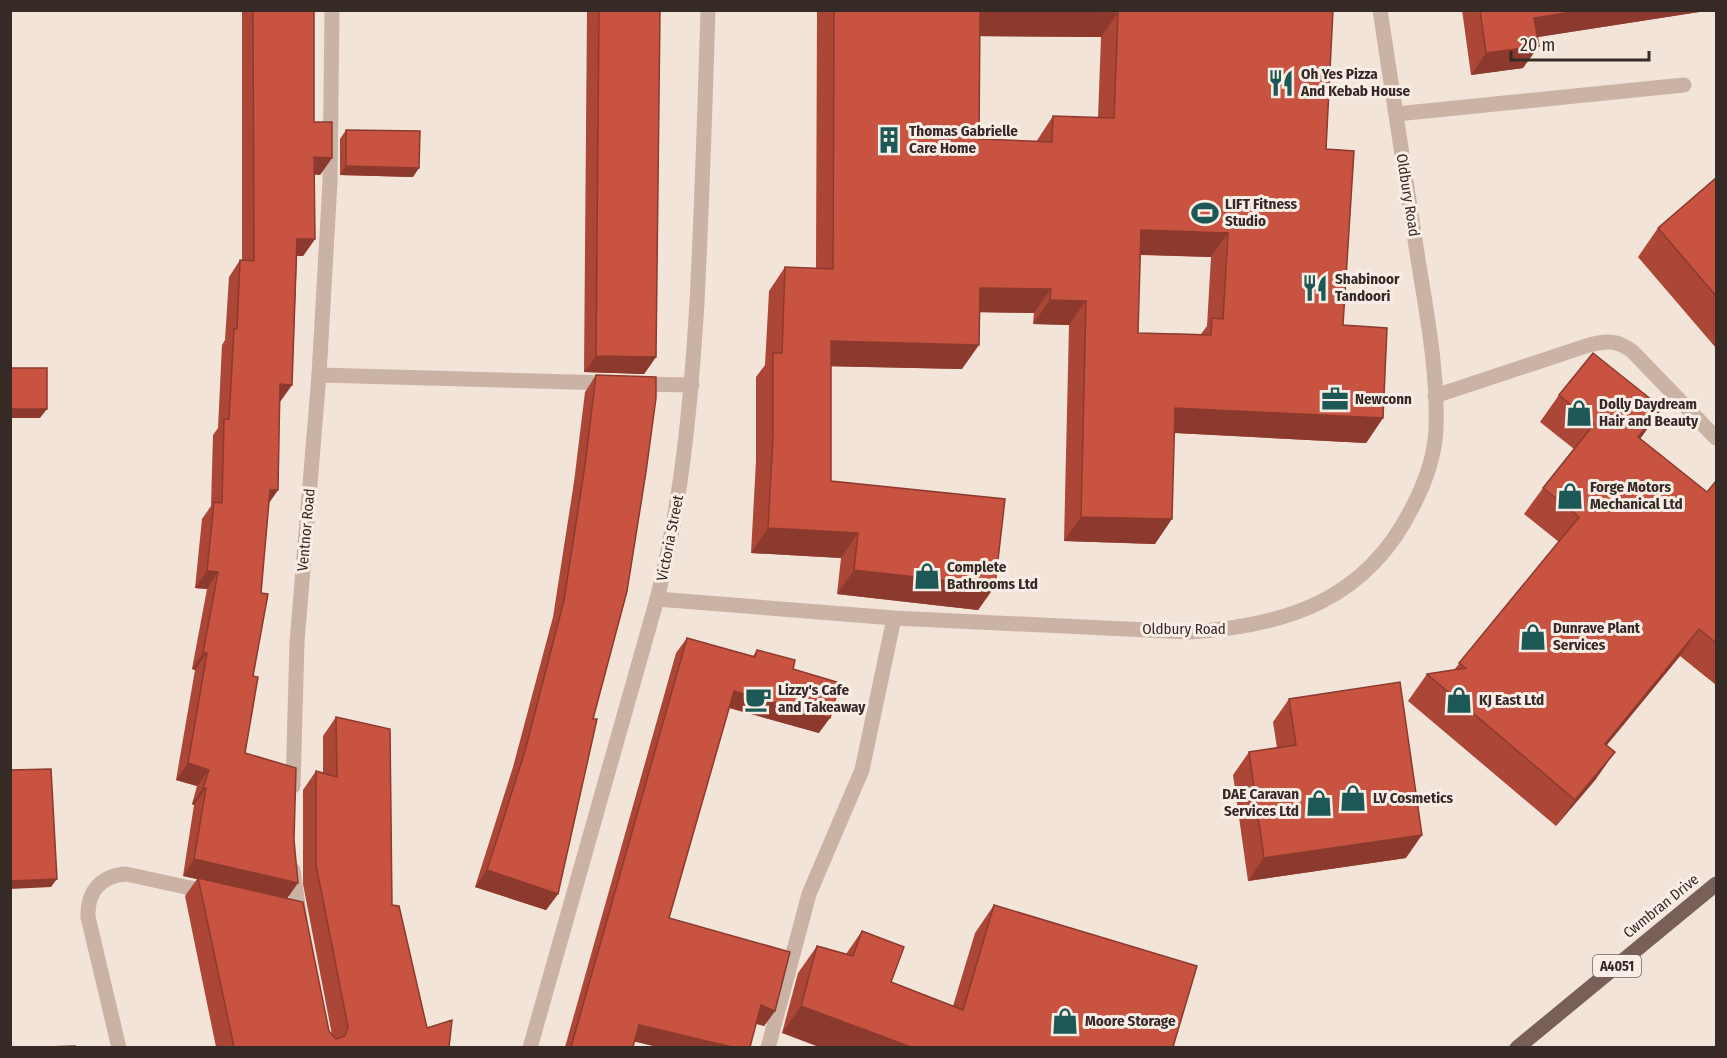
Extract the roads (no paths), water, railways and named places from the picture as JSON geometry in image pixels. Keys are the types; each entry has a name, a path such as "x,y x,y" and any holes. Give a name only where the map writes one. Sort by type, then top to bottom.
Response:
{"main road":[{"name":"Cwmbran Drive","path":"1517,1047 1716,884"}],"street":[{"name":"Ventnor Road","path":"293,797 297,642 319,375 330,182 332,10"},
{"name":"Victoria Street","path":"530,1047 657,599 670,549 679,497 692,385 700,242 708,10"},
{"name":"Oldbury Road","path":"657,599 894,618 1189,632 1231,629 1258,624 1302,610 1341,591 1371,566 1390,546 1406,522 1430,466 1436,431 1428,327 1380,10"},
{"path":"1396,114 1684,85"},
{"path":"1435,396 1589,345 1611,341 1624,344 1633,352 1716,438"},
{"path":"319,375 692,385"},
{"path":"768,1047 809,894 862,771 894,618"},
{"path":"292,856 293,911 303,935"},
{"path":"119,1047 88,917 90,894 105,879 126,874 219,894"}],"place":[{"name":"Oh Yes Pizza And Kebab House","path":"1281,83"},
{"name":"Thomas Gabrielle Care Home","path":"889,140"},
{"name":"LIFT Fitness Studio","path":"1205,213"},
{"name":"Shabinoor Tandoori","path":"1315,288"},
{"name":"Newconn","path":"1335,399"},
{"name":"Dolly Daydream Hair and Beauty","path":"1579,413"},
{"name":"Forge Motors Mechanical Ltd","path":"1570,496"},
{"name":"Complete Bathrooms Ltd","path":"927,576"},
{"name":"Dunrave Plant Services","path":"1533,637"},
{"name":"Lizzy's Cafe and Takeaway","path":"758,699"},
{"name":"KJ East Ltd","path":"1459,700"},
{"name":"LV Cosmetics","path":"1353,798"},
{"name":"DAE Caravan Services Ltd","path":"1319,803"},
{"name":"Moore Storage","path":"1065,1021"}]}
